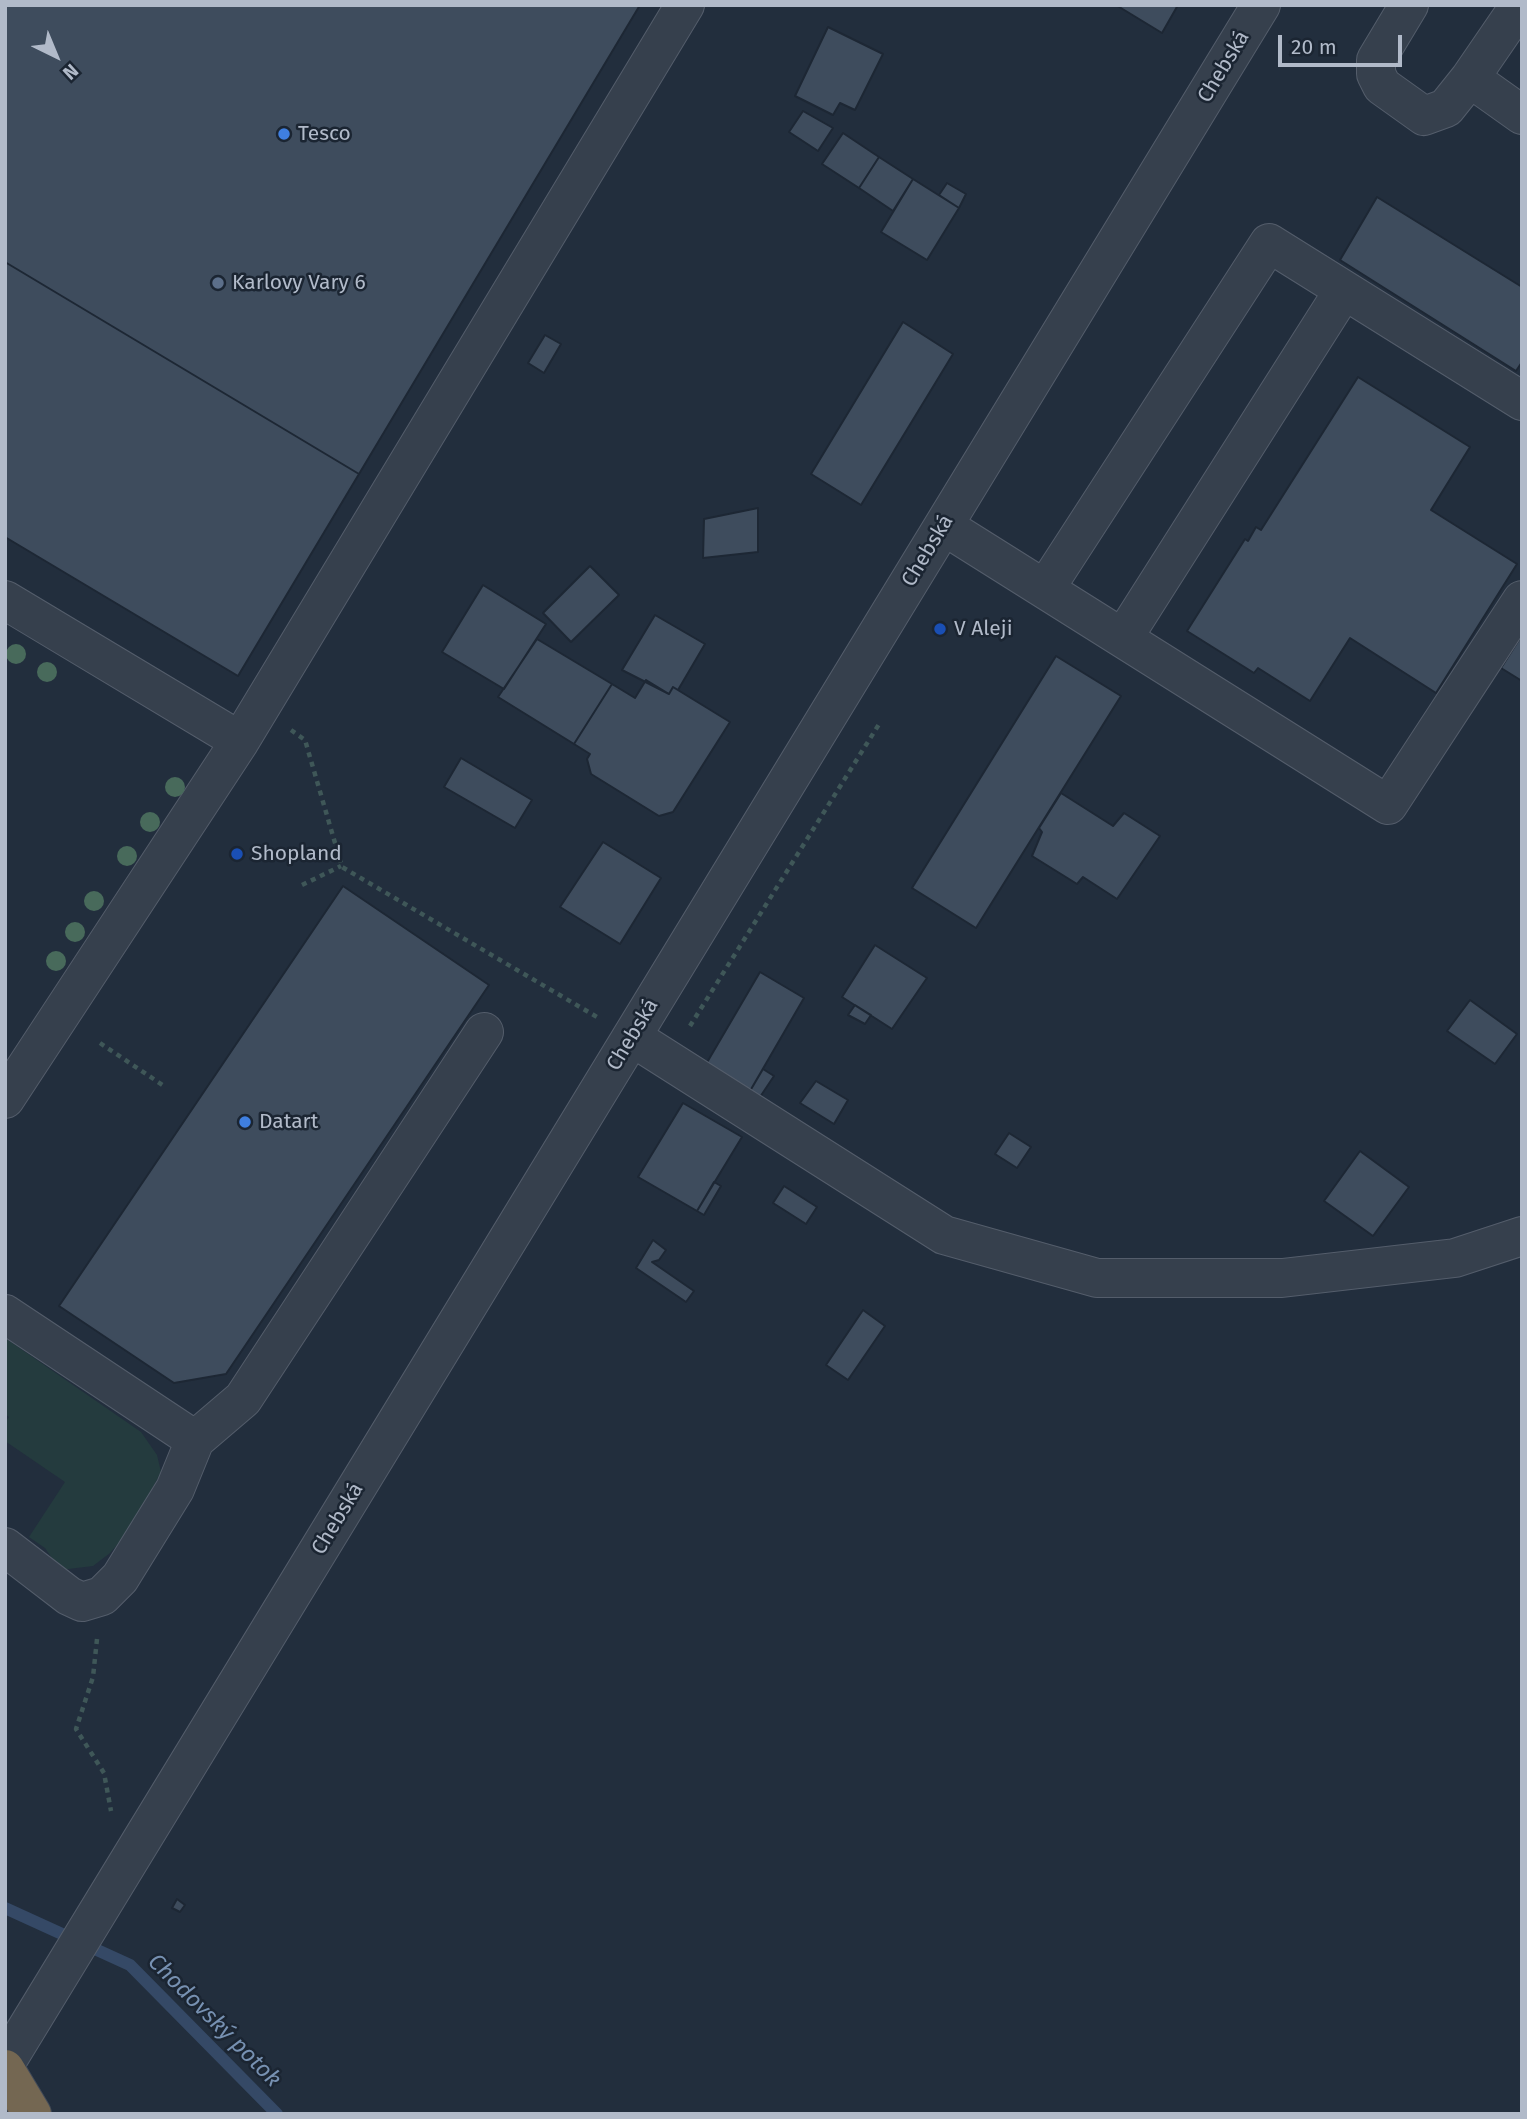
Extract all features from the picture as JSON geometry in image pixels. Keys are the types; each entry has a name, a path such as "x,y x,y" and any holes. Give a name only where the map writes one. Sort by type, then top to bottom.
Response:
{"highway":[{"path":"5,2066 32,2114"}],"street":[{"path":"5,1099 249,725 685,5"},
{"name":"Chebská","path":"5,2066 1261,5"},
{"path":"1409,5 1376,60 1376,74 1382,86 1424,116 1446,108 1520,5"},
{"path":"1470,78 1522,115"},
{"path":"1045,589 1269,243 1522,401"},
{"path":"1123,638 1344,290"},
{"path":"944,526 1388,805 1522,600"},
{"path":"5,600 249,725"},
{"path":"5,1547 69,1596 82,1602 102,1596 120,1578 175,1489 195,1440 243,1399 484,1032"},
{"path":"632,1037 944,1235 1097,1278 1282,1278 1455,1258 1522,1236"},
{"path":"5,1314 195,1440"}],"path":[{"path":"668,1061 881,721"},
{"path":"249,725 305,740 341,866 632,1037"},
{"path":"302,886 341,866"},
{"path":"100,1043 164,1086"},
{"path":"102,1596 93,1677 76,1729 104,1773 111,1812"}],"green space":[{"path":"5,1338 141,1432 157,1455 161,1472 130,1530 110,1553 93,1566 60,1570 45,1548 29,1537 65,1482 5,1441 5,1422 9,1417 5,1414"}],"building":[{"name":"Tesco","path":"5,5 640,5 359,474 5,262"},
{"path":"1116,5 1178,5 1162,33"},
{"path":"828,27 883,54 855,110 840,103 833,115 795,96"},
{"path":"803,111 833,128 818,151 789,132"},
{"path":"843,133 879,157 859,188 822,164"},
{"path":"879,157 913,179 893,211 859,188"},
{"path":"913,179 959,208 927,260 881,232"},
{"path":"947,183 966,194 959,208 939,195"},
{"path":"1377,197 1522,287 1522,362 1516,371 1340,260"},
{"path":"5,262 359,474 238,676 5,537"},
{"path":"903,322 953,354 861,505 811,474"},
{"path":"545,335 561,344 544,373 528,363"},
{"path":"1358,377 1470,447 1431,510 1517,564 1436,693 1350,638 1310,701 1258,668 1254,673 1187,631 1245,539 1248,541 1256,527 1261,530"},
{"path":"758,508 758,552 703,558 704,519"},
{"path":"590,566 619,595 571,642 543,613"},
{"path":"483,585 546,624 504,689 442,652"},
{"path":"655,615 705,644 678,690 673,687 669,694 622,670"},
{"path":"1522,635 1522,681 1501,668"},
{"path":"537,639 612,684 574,744 498,697"},
{"path":"1056,656 1121,696 976,928 912,888"},
{"path":"646,680 669,694 673,687 730,722 673,812 659,816 591,774 587,759 590,754 574,744 612,684 635,698"},
{"path":"461,758 532,800 515,828 444,787"},
{"path":"1061,793 1113,826 1124,813 1160,836 1117,899 1083,877 1077,884 1032,856 1042,832 1039,828"},
{"path":"603,842 661,878 620,944 560,907"},
{"path":"343,886 489,985 226,1374 174,1383 59,1306"},
{"path":"875,945 927,978 892,1029 842,997"},
{"path":"760,972 804,998 750,1091 702,1071"},
{"path":"1470,1000 1517,1034 1495,1064 1447,1031"},
{"path":"855,1005 871,1015 865,1024 848,1015"},
{"path":"763,1069 774,1076 760,1097 750,1091"},
{"path":"816,1081 848,1100 834,1124 800,1103"},
{"path":"683,1103 742,1137 697,1211 638,1177"},
{"path":"1009,1133 1031,1147 1017,1168 995,1154"},
{"path":"1360,1151 1409,1187 1373,1236 1324,1201"},
{"path":"714,1182 721,1186 704,1215 697,1211"},
{"path":"784,1186 817,1207 806,1224 773,1203"},
{"path":"653,1240 666,1250 659,1260 652,1262 694,1291 686,1302 636,1268"},
{"path":"863,1310 885,1326 848,1380 826,1365"},
{"path":"177,1899 185,1905 180,1912 172,1908"}],"waterway":[{"name":"Chodovský potok","path":"5,1908 130,1965 277,2114"}],"place":[{"name":"Tesco","path":"284,134"},
{"name":"Karlovy Vary 6","path":"218,283"},
{"name":"V Aleji","path":"940,629"},
{"name":"Shopland","path":"237,854"},
{"name":"Datart","path":"245,1122"}]}
